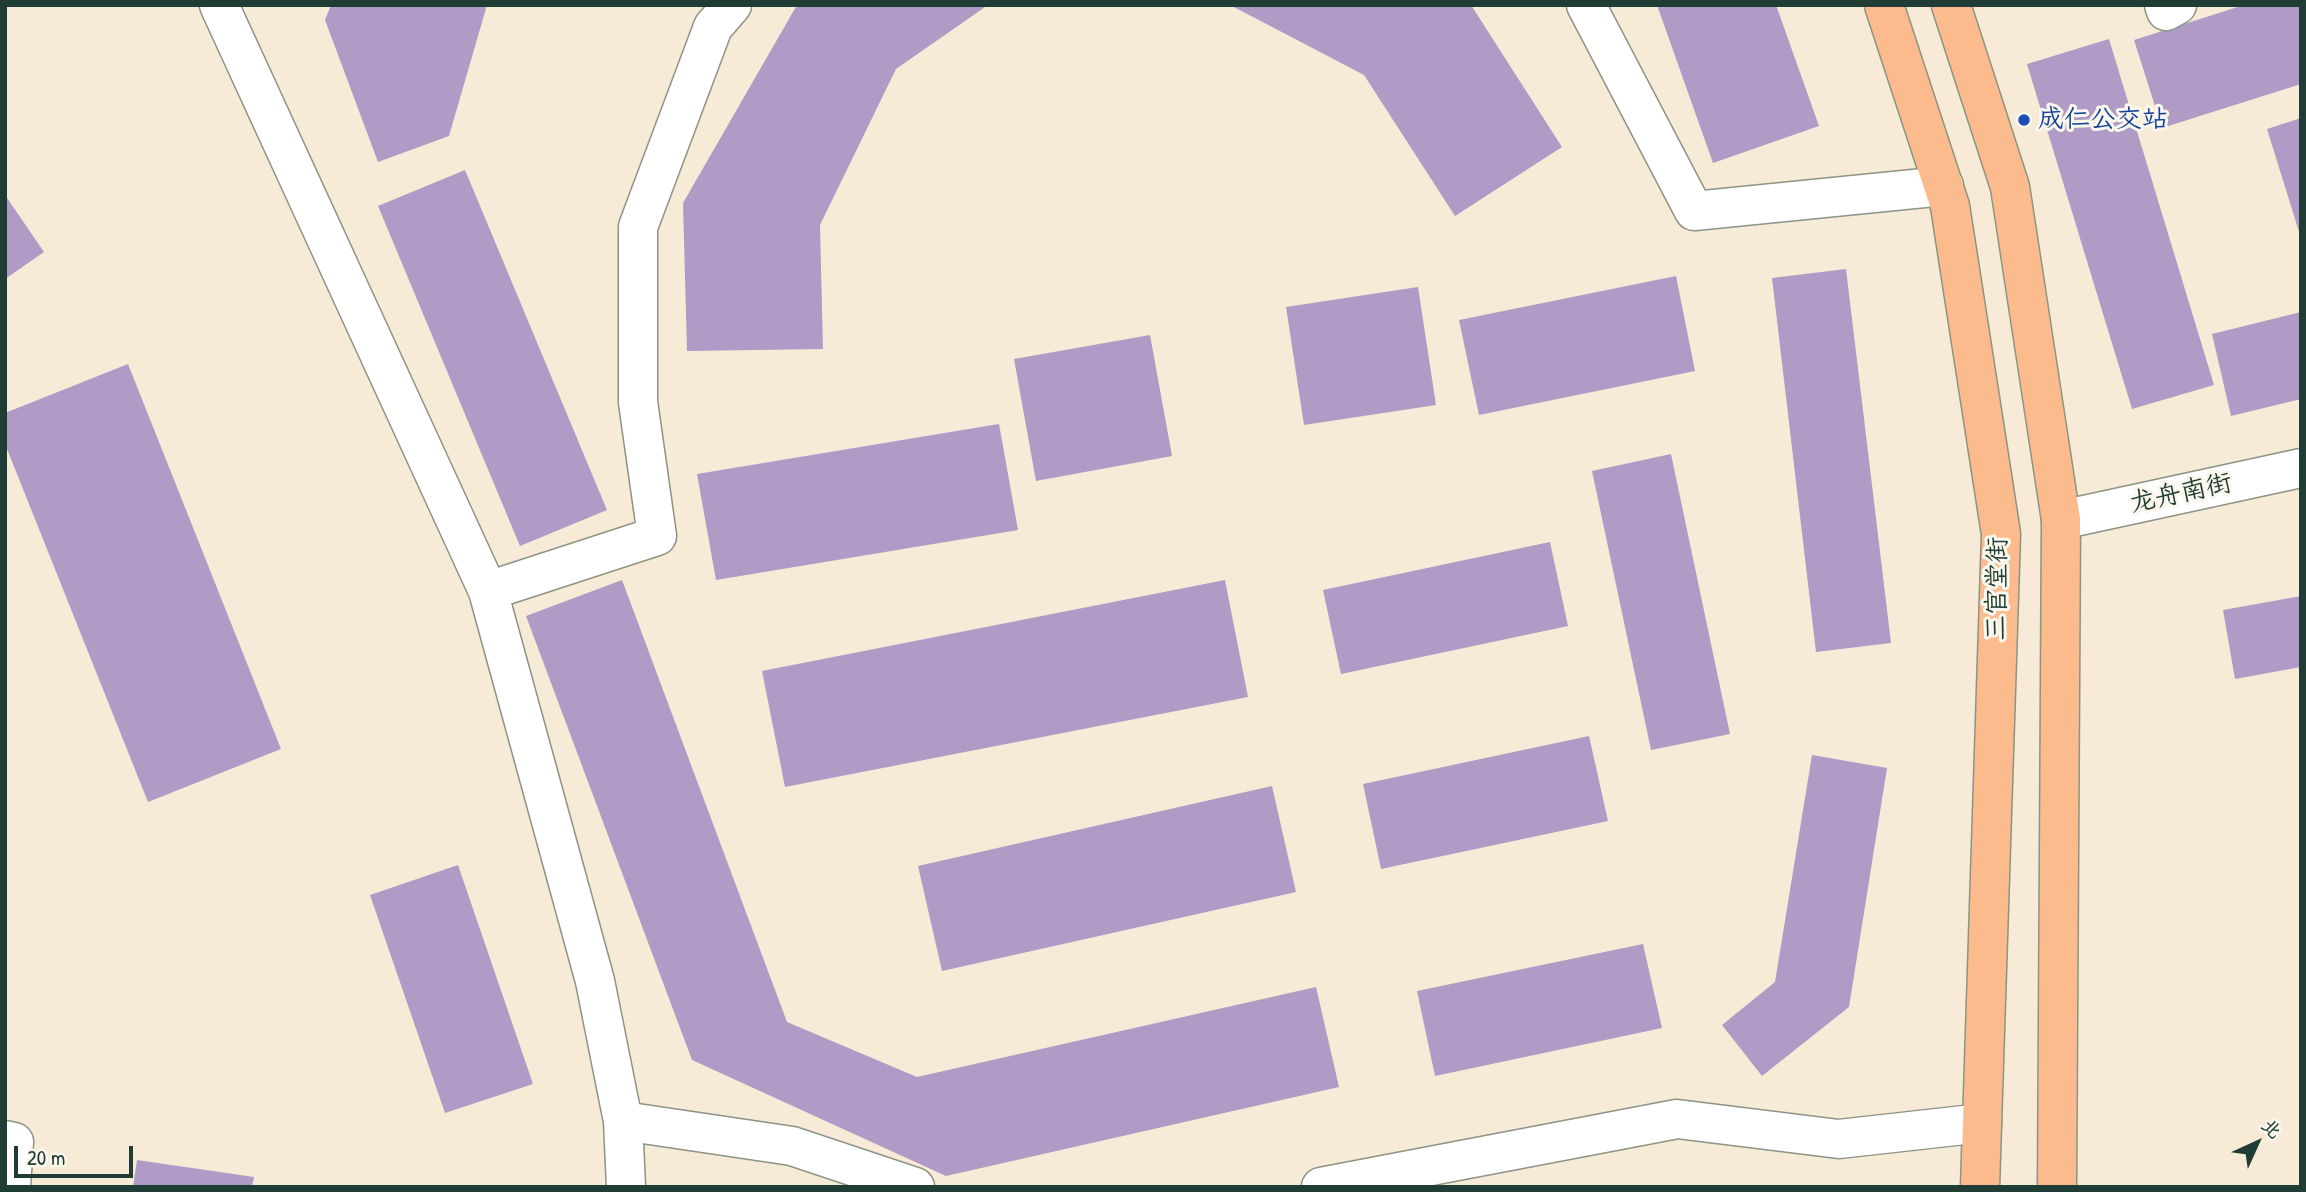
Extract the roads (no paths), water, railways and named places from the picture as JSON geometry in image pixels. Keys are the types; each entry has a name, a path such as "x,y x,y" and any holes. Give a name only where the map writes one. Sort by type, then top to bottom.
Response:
{"main road":[{"name":"三官堂街","path":"1884,5 1951,206 2001,534 1980,1187"},
{"path":"1951,5 2010,187 2061,520 2057,1187"}],"street":[{"path":"219,5 488,591 595,981 623,1121 626,1187"},
{"path":"488,591 657,536 638,402 638,227 713,27 733,5"},
{"path":"1586,5 1694,211 1944,186"},
{"path":"2164,5 2166,11 2177,5"},
{"name":"龙舟南街","path":"2061,520 2301,468"},
{"path":"1321,1187 1677,1118 1839,1139 1982,1123"},
{"path":"623,1121 792,1146 915,1187"},
{"path":"5,1140 14,1142 10,1187"}],"place":[{"name":"成仁公交站","path":"2024,120"}]}
